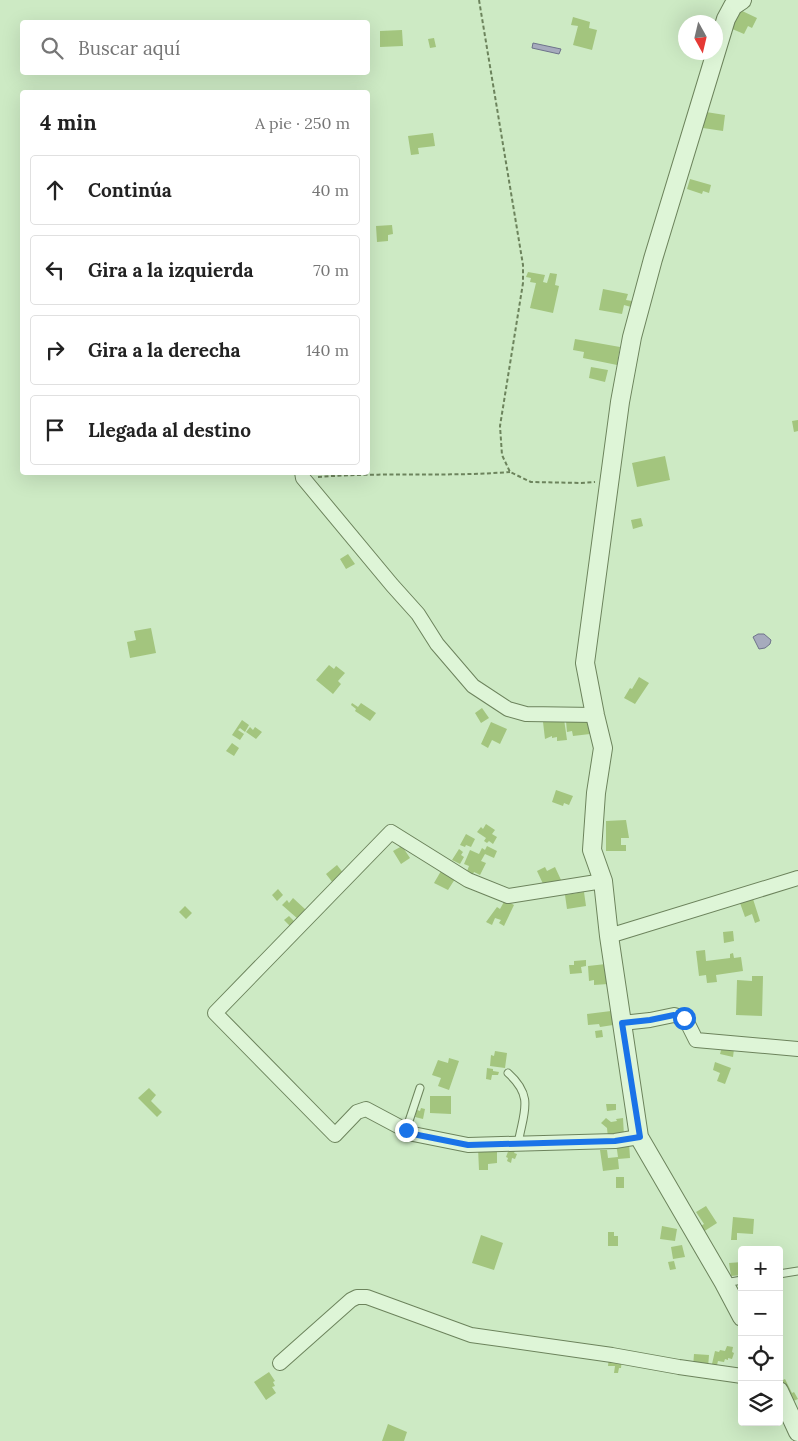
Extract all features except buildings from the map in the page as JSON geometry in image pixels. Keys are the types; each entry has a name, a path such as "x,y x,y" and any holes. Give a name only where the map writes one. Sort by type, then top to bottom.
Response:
{"street":[{"path":"738,1309 640,1137 609,936 603,881 592,850 596,793 603,748 585,663 620,402 632,337 650,268 726,18 733,6 742,0"},
{"path":"302,475 392,586 418,614 438,644 473,686 508,709 526,714 595,715"},
{"path":"603,881 508,896 468,880 391,832 216,1013 334,1135 357,1112 366,1110 413,1134 468,1145 615,1141 640,1137"},
{"path":"609,936 798,878"},
{"path":"622,1023 674,1015 684,1018 696,1040 798,1049"},
{"path":"280,1363 351,1300 358,1297 367,1297 471,1335 738,1375"},
{"path":"783,1400 798,1432"}],"lane":[{"path":"508,1073 516,1081 526,1098 518,1144"},
{"path":"406,1130 420,1088"},
{"path":"783,1273 798,1271"},
{"path":"724,1283 738,1281"}],"path":[{"path":"479,0 523,266 523,283 500,426 502,455 510,472"},
{"path":"370,474 465,476 510,472 531,482 580,484 610,481"}],"water":[{"path":"533,43 561,49 559,54 532,48"},
{"path":"758,634 764,634 771,640 770,644 765,648 759,649 753,637"}],"route":[{"path":"406,1130 413,1134 468,1145 615,1141 640,1137 622,1023 674,1015 684,1018"}]}
